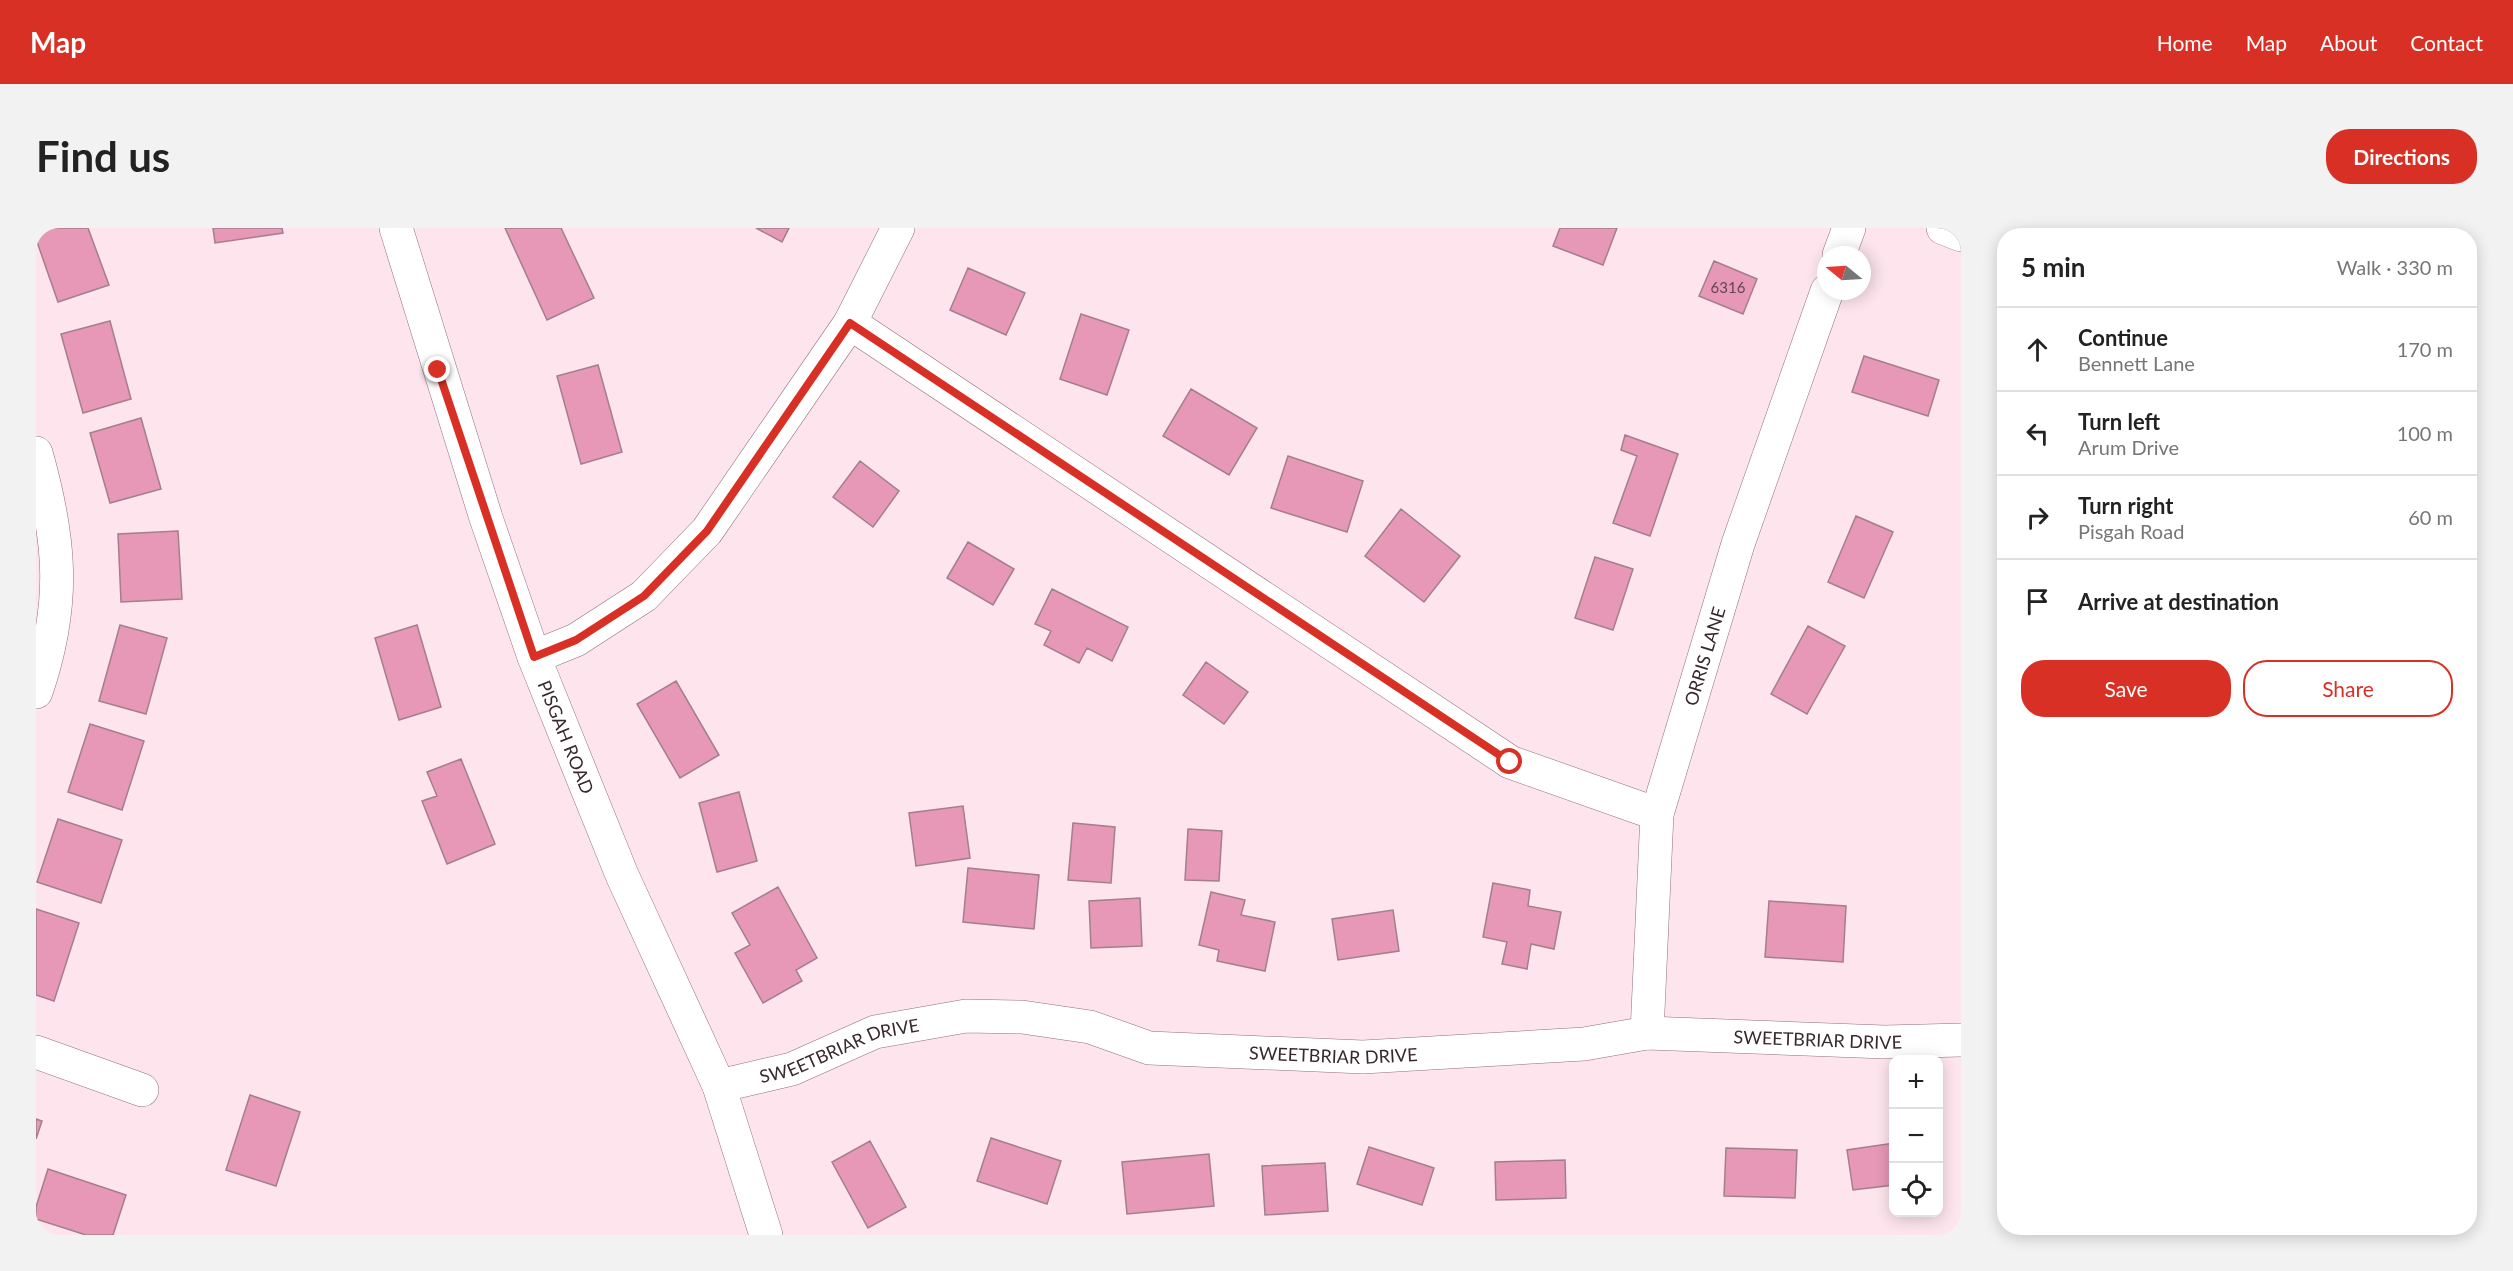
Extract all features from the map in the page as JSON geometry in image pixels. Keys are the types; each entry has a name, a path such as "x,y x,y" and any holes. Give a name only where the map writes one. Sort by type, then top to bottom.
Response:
{"street":[{"name":"PISGAH ROAD","path":"396,228 475,486 534,657 622,875 719,1086 766,1235"},
{"path":"534,657 576,640 644,596 707,531 850,323 898,228"},
{"path":"1842,246 1849,228"},
{"path":"1943,228 1961,235"},
{"name":"ORRIS LANE","path":"1647,1033 1657,814 1738,544 1824,300"},
{"path":"850,323 1510,762 1657,814"},
{"path":"36,453 51,504 56,542 57,579 56,615 49,655 36,692"},
{"name":"SWEETBRIAR DRIVE","path":"719,1086 792,1069 875,1032 966,1016 1022,1017 1090,1027 1149,1048 1364,1057 1584,1044 1647,1033 1885,1042 1961,1040"},
{"path":"36,1052 142,1090"}],"building":[{"path":"53,228 88,228 109,285 58,302 36,239 36,234"},
{"path":"213,228 282,228 283,233 215,243"},
{"path":"505,228 561,228 594,298 547,320"},
{"path":"756,228 789,228 782,242"},
{"path":"1560,228 1617,228 1603,265 1553,246"},
{"path":"1714,261 1757,279 1743,314 1699,296"},
{"path":"968,268 1025,293 1006,335 950,310"},
{"path":"1081,314 1129,330 1107,395 1060,379"},
{"path":"110,321 131,399 83,413 61,334"},
{"path":"1864,356 1939,380 1928,416 1852,392"},
{"path":"598,365 622,452 581,464 557,376"},
{"path":"1191,389 1257,428 1229,475 1163,436"},
{"path":"141,418 161,489 110,503 90,433"},
{"path":"1625,435 1678,454 1650,536 1613,523 1637,456 1621,450"},
{"path":"1288,456 1363,481 1347,532 1271,508"},
{"path":"860,461 899,491 873,527 833,497"},
{"path":"1401,509 1460,556 1424,602 1365,556"},
{"path":"1856,516 1893,532 1864,598 1828,582"},
{"path":"178,531 182,599 121,602 118,534"},
{"path":"968,542 1014,569 993,605 947,578"},
{"path":"1595,557 1633,569 1613,630 1575,618"},
{"path":"1052,589 1128,627 1112,661 1087,648 1079,663 1044,645 1051,631 1035,624"},
{"path":"120,625 167,638 146,714 99,701"},
{"path":"417,625 441,707 399,720 375,638"},
{"path":"1808,626 1845,646 1807,714 1771,694"},
{"path":"1206,662 1248,692 1224,724 1183,695"},
{"path":"676,681 719,755 680,778 637,704"},
{"path":"90,724 144,741 122,810 68,792"},
{"path":"461,759 495,844 447,864 422,801 437,796 427,772"},
{"path":"739,792 757,861 717,872 699,803"},
{"path":"963,806 970,858 916,866 909,813"},
{"path":"58,819 122,840 101,903 37,882"},
{"path":"1073,823 1115,827 1111,883 1068,880"},
{"path":"1188,829 1222,831 1219,881 1185,880"},
{"path":"968,868 1039,875 1034,929 963,922"},
{"path":"1493,883 1530,890 1528,906 1561,912 1554,949 1531,944 1527,969 1502,964 1507,942 1483,937"},
{"path":"778,887 817,958 796,970 802,981 763,1003 735,953 750,945 732,913"},
{"path":"1211,892 1245,900 1241,915 1275,922 1265,971 1217,961 1219,950 1199,945"},
{"path":"1140,898 1142,946 1091,948 1089,901"},
{"path":"1769,901 1846,906 1843,962 1765,957"},
{"path":"36,909 79,923 54,1001 36,995"},
{"path":"1393,910 1399,951 1338,960 1332,919"},
{"path":"250,1095 300,1112 276,1186 226,1170"},
{"path":"36,1119 42,1121 36,1139"},
{"path":"991,1138 1061,1161 1047,1204 977,1181"},
{"path":"870,1141 906,1207 868,1228 832,1162"},
{"path":"1889,1144 1889,1186 1853,1190 1847,1150"},
{"path":"1369,1147 1434,1168 1422,1205 1357,1184"},
{"path":"1726,1148 1797,1150 1795,1198 1724,1196"},
{"path":"1209,1154 1214,1206 1127,1214 1122,1162"},
{"path":"1565,1160 1566,1198 1496,1200 1495,1162"},
{"path":"1325,1163 1328,1211 1265,1215 1262,1166"},
{"path":"48,1169 126,1195 113,1235 86,1235 36,1219 36,1207"}],"route":[{"path":"438,370 534,657 576,640 644,596 707,531 850,323 1510,762"}]}
